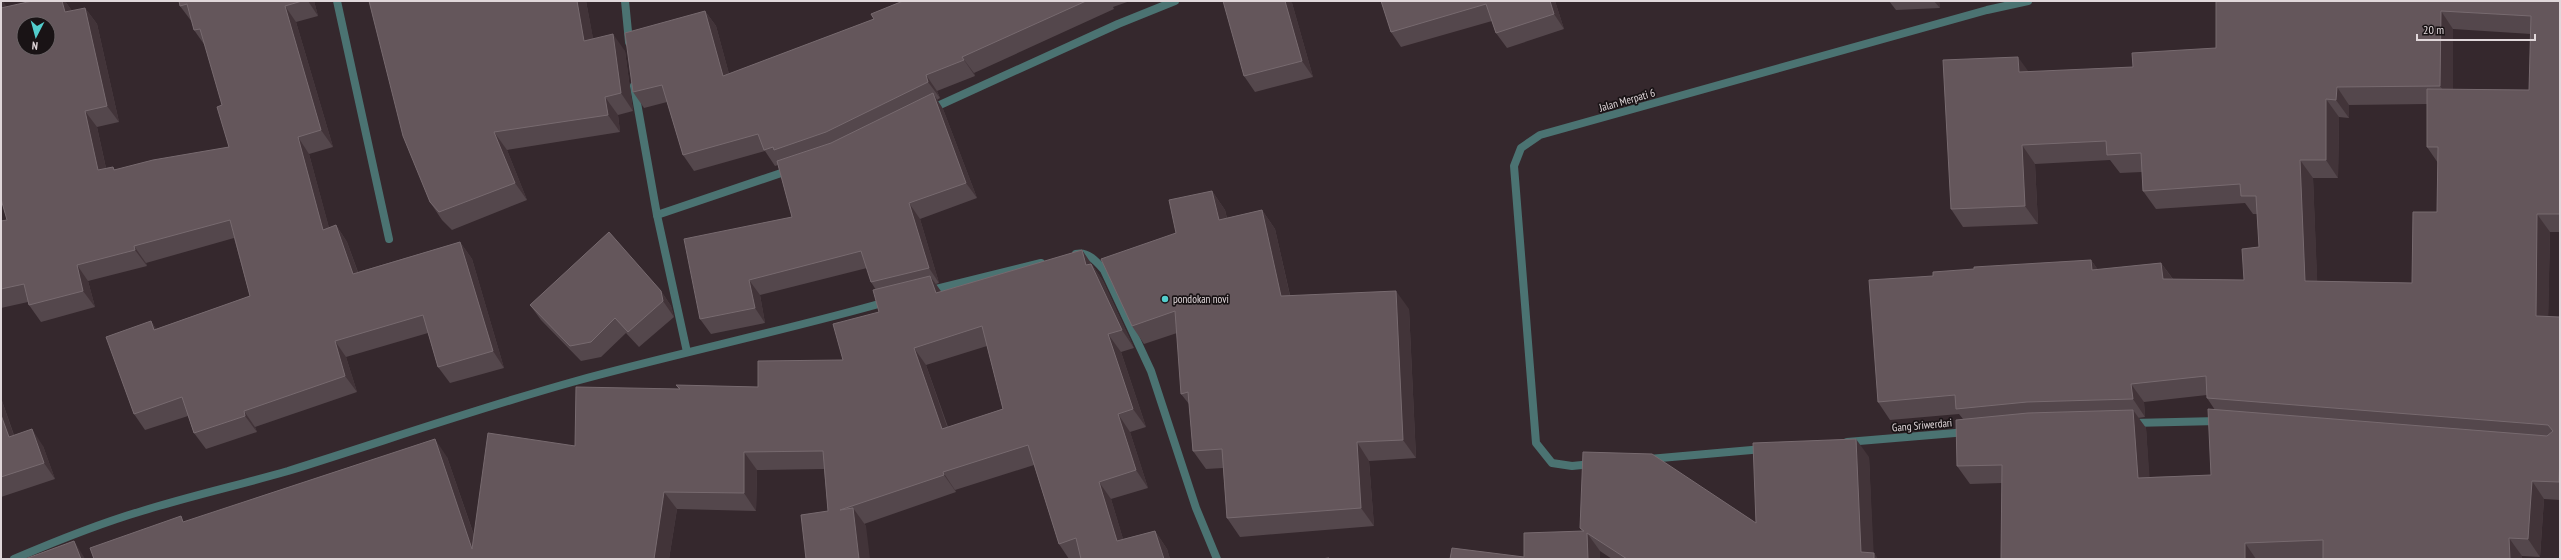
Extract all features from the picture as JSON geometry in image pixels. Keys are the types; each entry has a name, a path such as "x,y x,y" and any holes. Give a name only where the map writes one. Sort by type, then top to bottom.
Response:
{"street":[{"path":"337,1 389,239"},
{"path":"625,1 630,54"},
{"path":"922,113 1118,24 1175,1"},
{"name":"Jalan Merpati 6","path":"1604,463 1572,466 1552,463 1536,443 1514,166 1521,148 1540,135 1979,12 2028,1"},
{"path":"633,76 657,215 687,352"},
{"path":"657,215 795,168"},
{"path":"1065,257 1080,253 1094,259 1104,270 1151,371 1196,508 1217,559"},
{"path":"918,293 1050,260"},
{"path":"14,559 56,540 141,511 265,477 474,411 687,352 791,328 895,300"},
{"path":"2125,423 2226,422"},
{"name":"Gang Sriwerdari","path":"1842,443 1976,431"},
{"path":"1643,460 1770,449"}],"building":[{"path":"32,1 62,1 65,12 85,8 107,106 85,111 98,170 113,167 114,170 153,160 229,147 217,107 222,105 200,29 194,30 187,4 180,6 179,1 302,1 285,6 321,130 298,137 323,230 336,225 353,274 460,242 493,351 438,367 423,315 335,341 345,376 244,411 245,416 194,433 182,397 134,414 106,337 151,321 154,330 250,296 230,220 134,246 135,250 77,265 83,291 29,305 24,284 1,289 1,221 7,220 1,199 1,8"},
{"path":"369,1 577,1 584,41 613,34 621,93 605,97 608,115 494,132 515,183 439,212 430,202 403,136"},
{"path":"903,1 1086,1 962,57 964,60 926,75 928,82 826,132 774,150 773,147 764,150 758,134 683,155 662,85 633,92 625,33 705,11 723,76 874,19 871,14"},
{"path":"1223,1 1285,1 1302,61 1244,76"},
{"path":"1381,1 1550,1 1554,14 1496,33 1486,4 1391,32"},
{"path":"2216,1 2560,1 2560,214 2537,214 2536,316 2560,317 2559,482 2532,481 2528,539 2509,538 2510,559 2323,559 2323,540 2245,543 2245,559 2001,559 2002,465 1957,466 1956,420 2028,413 2133,410 2138,478 2211,475 2208,409 2547,436 2553,431 2548,425 2207,398 2206,376 2131,384 2133,399 2027,402 1956,409 1955,395 1878,402 1869,280 1933,276 1933,272 1974,269 1974,267 2091,260 2092,270 2161,263 2163,279 2244,280 2242,249 2259,247 2256,196 2241,196 2240,184 2143,191 2141,153 2107,155 2106,141 2022,145 2025,206 1951,209 1943,60 2018,57 2019,72 2133,67 2132,53 2216,48","holes":["2441,11 2531,16 2529,90 2427,89 2427,147 2438,147 2437,212 2413,212 2412,283 2305,281 2300,160 2326,160 2326,99 2336,100 2337,87 2440,86"]},
{"path":"933,93 966,183 909,203 929,268 871,282 861,251 749,280 755,308 700,319 684,239 792,217 777,161 831,143"},
{"path":"1212,191 1219,220 1262,210 1281,296 1396,291 1403,440 1357,442 1361,508 1227,518 1222,449 1193,451 1188,392 1181,394 1175,311 1132,326 1101,259 1176,233 1169,200"},
{"path":"609,232 661,291 663,301 628,332 615,318 591,342 570,346 530,305"},
{"path":"1082,250 1086,265 1091,264 1122,330 1108,334 1133,409 1118,414 1136,470 1099,482 1117,541 1155,531 1164,559 1081,559 1076,538 1059,544 1028,445 943,472 944,475 840,510 853,508 859,559 806,559 801,515 828,511 823,451 744,452 744,493 664,492 654,559 94,559 90,548 181,516 183,522 435,439 472,549 488,433 575,446 576,387 680,389 676,385 758,387 758,361 843,360 833,324 879,312 873,290 930,276 936,293","holes":["982,326 1003,409 942,429 914,348"]},
{"path":"1,415 9,437 32,429 44,463 1,477"},
{"path":"1856,439 1861,552 1874,553 1874,559 1627,559 1587,533 1588,559 1450,559 1452,548 1524,557 1524,533 1584,531 1580,528 1583,452 1652,454 1756,523 1753,443"},
{"path":"74,541 81,559 25,559"}],"place":[{"name":"pondokan novi","path":"1165,299"}]}
